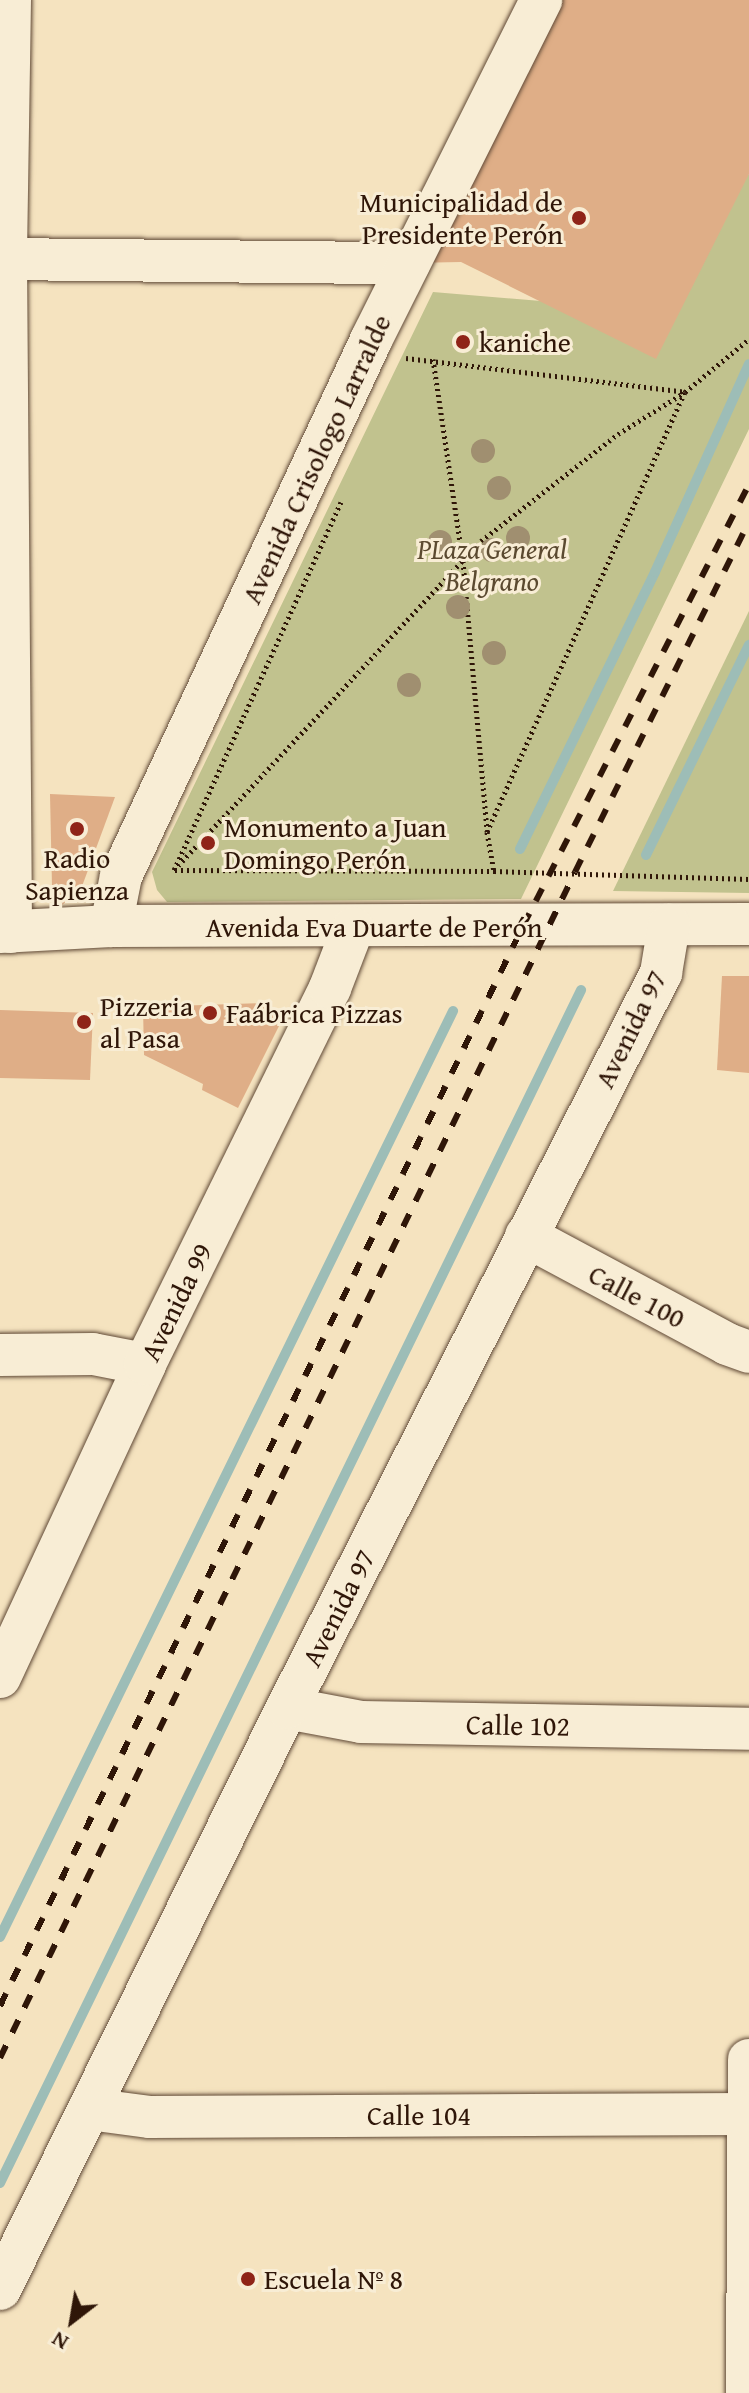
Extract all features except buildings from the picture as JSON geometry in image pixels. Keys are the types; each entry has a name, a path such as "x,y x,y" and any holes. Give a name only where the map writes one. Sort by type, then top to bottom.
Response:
{"street":[{"path":"5,932 3,259 10,0"},
{"name":"Avenida Crisologo Larralde","path":"111,926 121,876 409,263 541,0"},
{"path":"3,259 409,263"},
{"name":"Avenida Eva Duarte de Perón","path":"5,932 111,926 353,928 749,924"},
{"name":"Avenida 97","path":"0,2289 287,1708 661,973 669,925"},
{"name":"Avenida 99","path":"0,1677 145,1364 330,988 353,928"},
{"name":"Calle 100","path":"526,1236 727,1344 749,1352"},
{"path":"0,1355 93,1354 145,1364"},
{"name":"Calle 102","path":"287,1708 361,1722 749,1729"},
{"path":"747,2393 749,2060"},
{"name":"Calle 104","path":"89,2109 150,2117 749,2114"}],"path":[{"path":"174,870 481,541 618,434 685,392 749,339"},
{"path":"401,370 407,356 685,392"},
{"path":"433,359 463,561 487,832 494,871"},
{"path":"487,832 685,392"},
{"path":"174,870 343,499"},
{"path":"174,870 494,871 749,879"}],"green space":[{"name":"PLaza General Belgrano","path":"749,174 749,429 521,899 167,902 157,890 152,872 433,292 541,301"},
{"path":"749,611 749,893 613,891"}],"waterway":[{"path":"520,849 655,572 749,364"},
{"path":"646,855 749,645"},
{"path":"0,2183 581,990"},
{"path":"0,1937 453,1011"}],"railway":[{"path":"0,2006 523,926 749,485"},
{"path":"0,2058 575,872 749,522"}],"place":[{"name":"Municipalidad de Presidente Perón","path":"579,218"},
{"name":"kaniche","path":"463,342"},
{"name":"Radio Sapienza","path":"77,829"},
{"name":"Monumento a Juan Domingo Perón","path":"208,843"},
{"name":"Faábrica Pizzas","path":"210,1013"},
{"name":"Pizzeria al Pasa","path":"84,1022"},
{"name":"Escuela Nº 8","path":"248,2279"}]}
